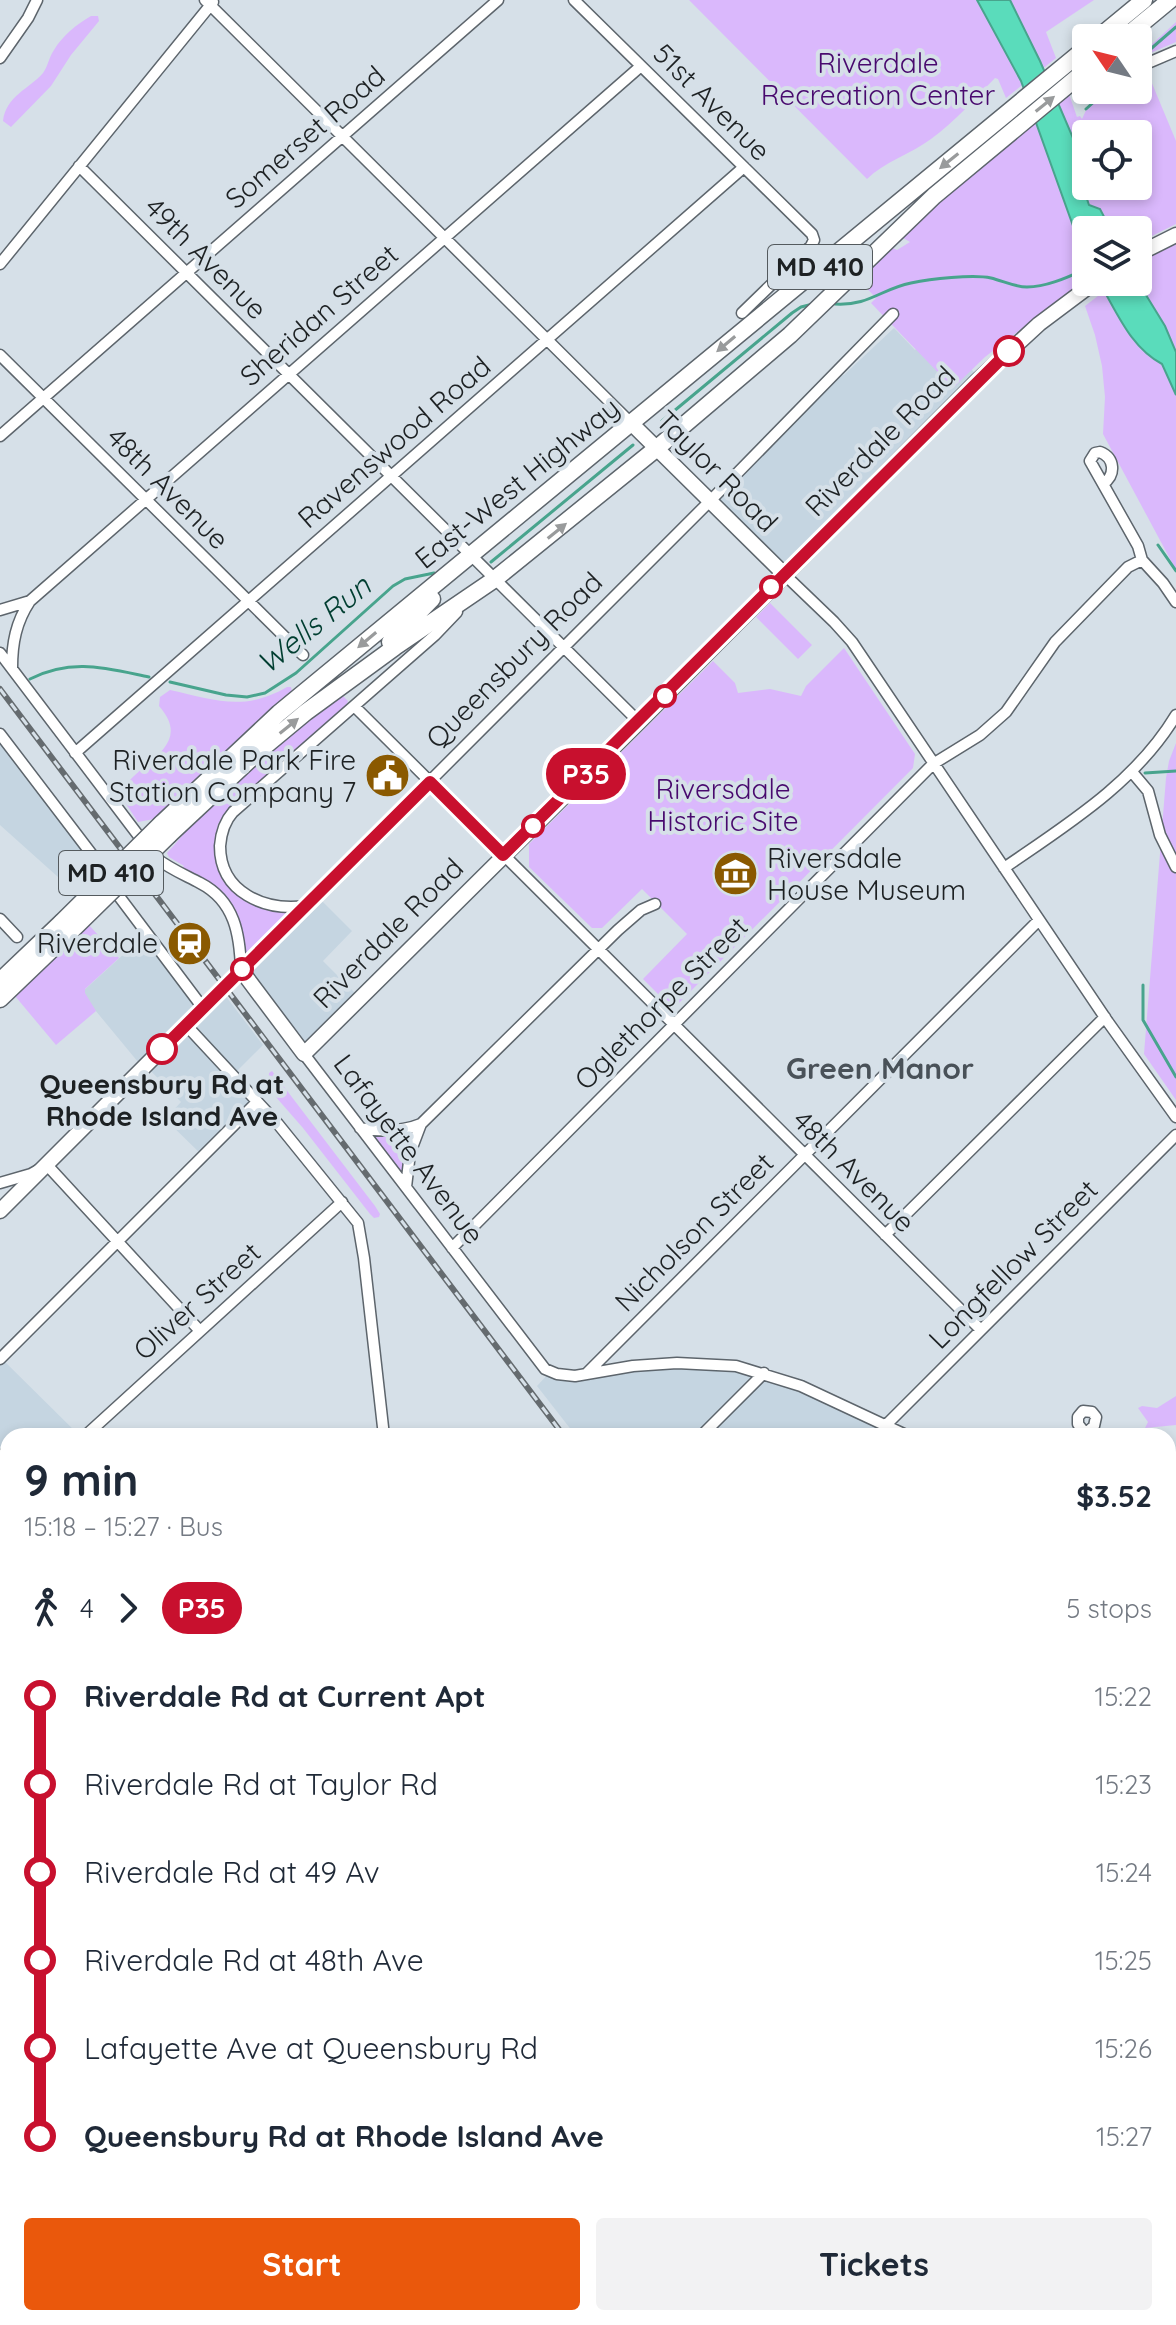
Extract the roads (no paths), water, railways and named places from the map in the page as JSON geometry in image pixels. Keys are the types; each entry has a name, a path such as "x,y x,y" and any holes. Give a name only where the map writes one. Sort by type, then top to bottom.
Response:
{"main road":[{"path":"1115,24 1144,0"},
{"path":"1141,24 1170,0"},
{"name":"East-West Highway","path":"0,999 66,927 279,713 1072,59"},
{"name":"East-West Highway","path":"165,830 364,669 495,579 657,448 790,335 908,220 1072,82"},
{"path":"364,669 417,613 463,574 471,562 470,554"},
{"name":"East-West Highway","path":"0,981 66,927"}],"street":[{"path":"0,58 37,0"},
{"name":"Somerset Road","path":"0,436 498,0"},
{"name":"51st Avenue","path":"574,0 812,234 814,240 811,246 742,313"},
{"path":"0,264 210,2"},
{"name":"Taylor Road","path":"210,2 852,642 1176,1117"},
{"path":"1152,61 1176,51"},
{"name":"Sheridan Street","path":"12,668 16,629 30,601 641,66"},
{"name":"49th Avenue","path":"79,166 639,722"},
{"name":"Ravenswood Road","path":"75,753 744,167"},
{"path":"1152,247 1176,235"},
{"name":"Riverdale Road","path":"304,1054 977,381 1039,324 1075,296"},
{"name":"Queensbury Road","path":"0,1211 893,314"},
{"name":"48th Avenue","path":"0,355 303,655"},
{"path":"1103,484 1138,546 1142,560 1176,602"},
{"name":"Oglethorpe Street","path":"452,1248 933,764 980,735 1006,712 1055,642 1128,567 1142,560"},
{"path":"305,906 290,908 262,903 243,894 231,883 224,867 221,841 224,824 435,635 471,595"},
{"name":"Sheridan Street","path":"0,610 30,601"},
{"path":"0,653 138,835"},
{"name":"48th Avenue","path":"354,706 981,1330"},
{"path":"1004,868 1108,795 1132,772 1176,715"},
{"path":"0,734 103,869"},
{"path":"1132,772 1148,791 1160,835 1176,867"},
{"path":"156,858 203,884 228,908 238,932 241,970"},
{"path":"218,896 231,883"},
{"path":"118,895 203,1008"},
{"path":"406,1187 410,1153 421,1124 631,917 655,904"},
{"path":"0,919 17,937"},
{"name":"Nicholson Street","path":"586,1374 1039,920"},
{"name":"Lafayette Avenue","path":"241,970 545,1369 566,1375 633,1366 704,1363 736,1366 801,1386 890,1428"},
{"path":"885,1235 1105,1017"},
{"path":"186,1025 257,1102 358,1223 383,1428"},
{"path":"0,1359 257,1102"},
{"path":"360,1128 393,1131 421,1124"},
{"name":"Longfellow Street","path":"885,1426 1176,1135"},
{"path":"0,1183 31,1174 47,1165 200,1331"},
{"name":"Oliver Street","path":"94,1428 342,1202"},
{"path":"709,1428 764,1373"}],"waterway":[{"path":"1152,48 1176,27"},
{"path":"1086,109 1092,104"},
{"name":"Wells Run","path":"835,304 866,300 901,286 929,280 983,277 1035,287 1072,275"},
{"path":"662,421 792,313 813,304"},
{"path":"491,562 633,445"},
{"path":"1158,545 1176,571"},
{"name":"Wells Run","path":"170,682 226,695 247,697 265,693 296,673 393,586 405,579 434,573"},
{"name":"Wells Run","path":"30,679 75,667 103,668 149,677"},
{"path":"1145,773 1176,771"},
{"path":"1143,985 1143,1020 1176,1077"}],"railway":[{"path":"0,689 558,1428"}],"place":[{"name":"Riverdale Park Fire Station Company 7","path":"387,776"},
{"name":"Riversdale House Museum","path":"736,874"},
{"name":"Riverdale","path":"189,943"},
{"name":"Queensbury Rd at Rhode Island Ave","path":"162,1049"}],"district":[{"name":"Green Manor","path":"880,1069"}],"park label":[{"name":"Riverdale Recreation Center","path":"878,79"},
{"name":"Riversdale Historic Site","path":"723,805"}]}
